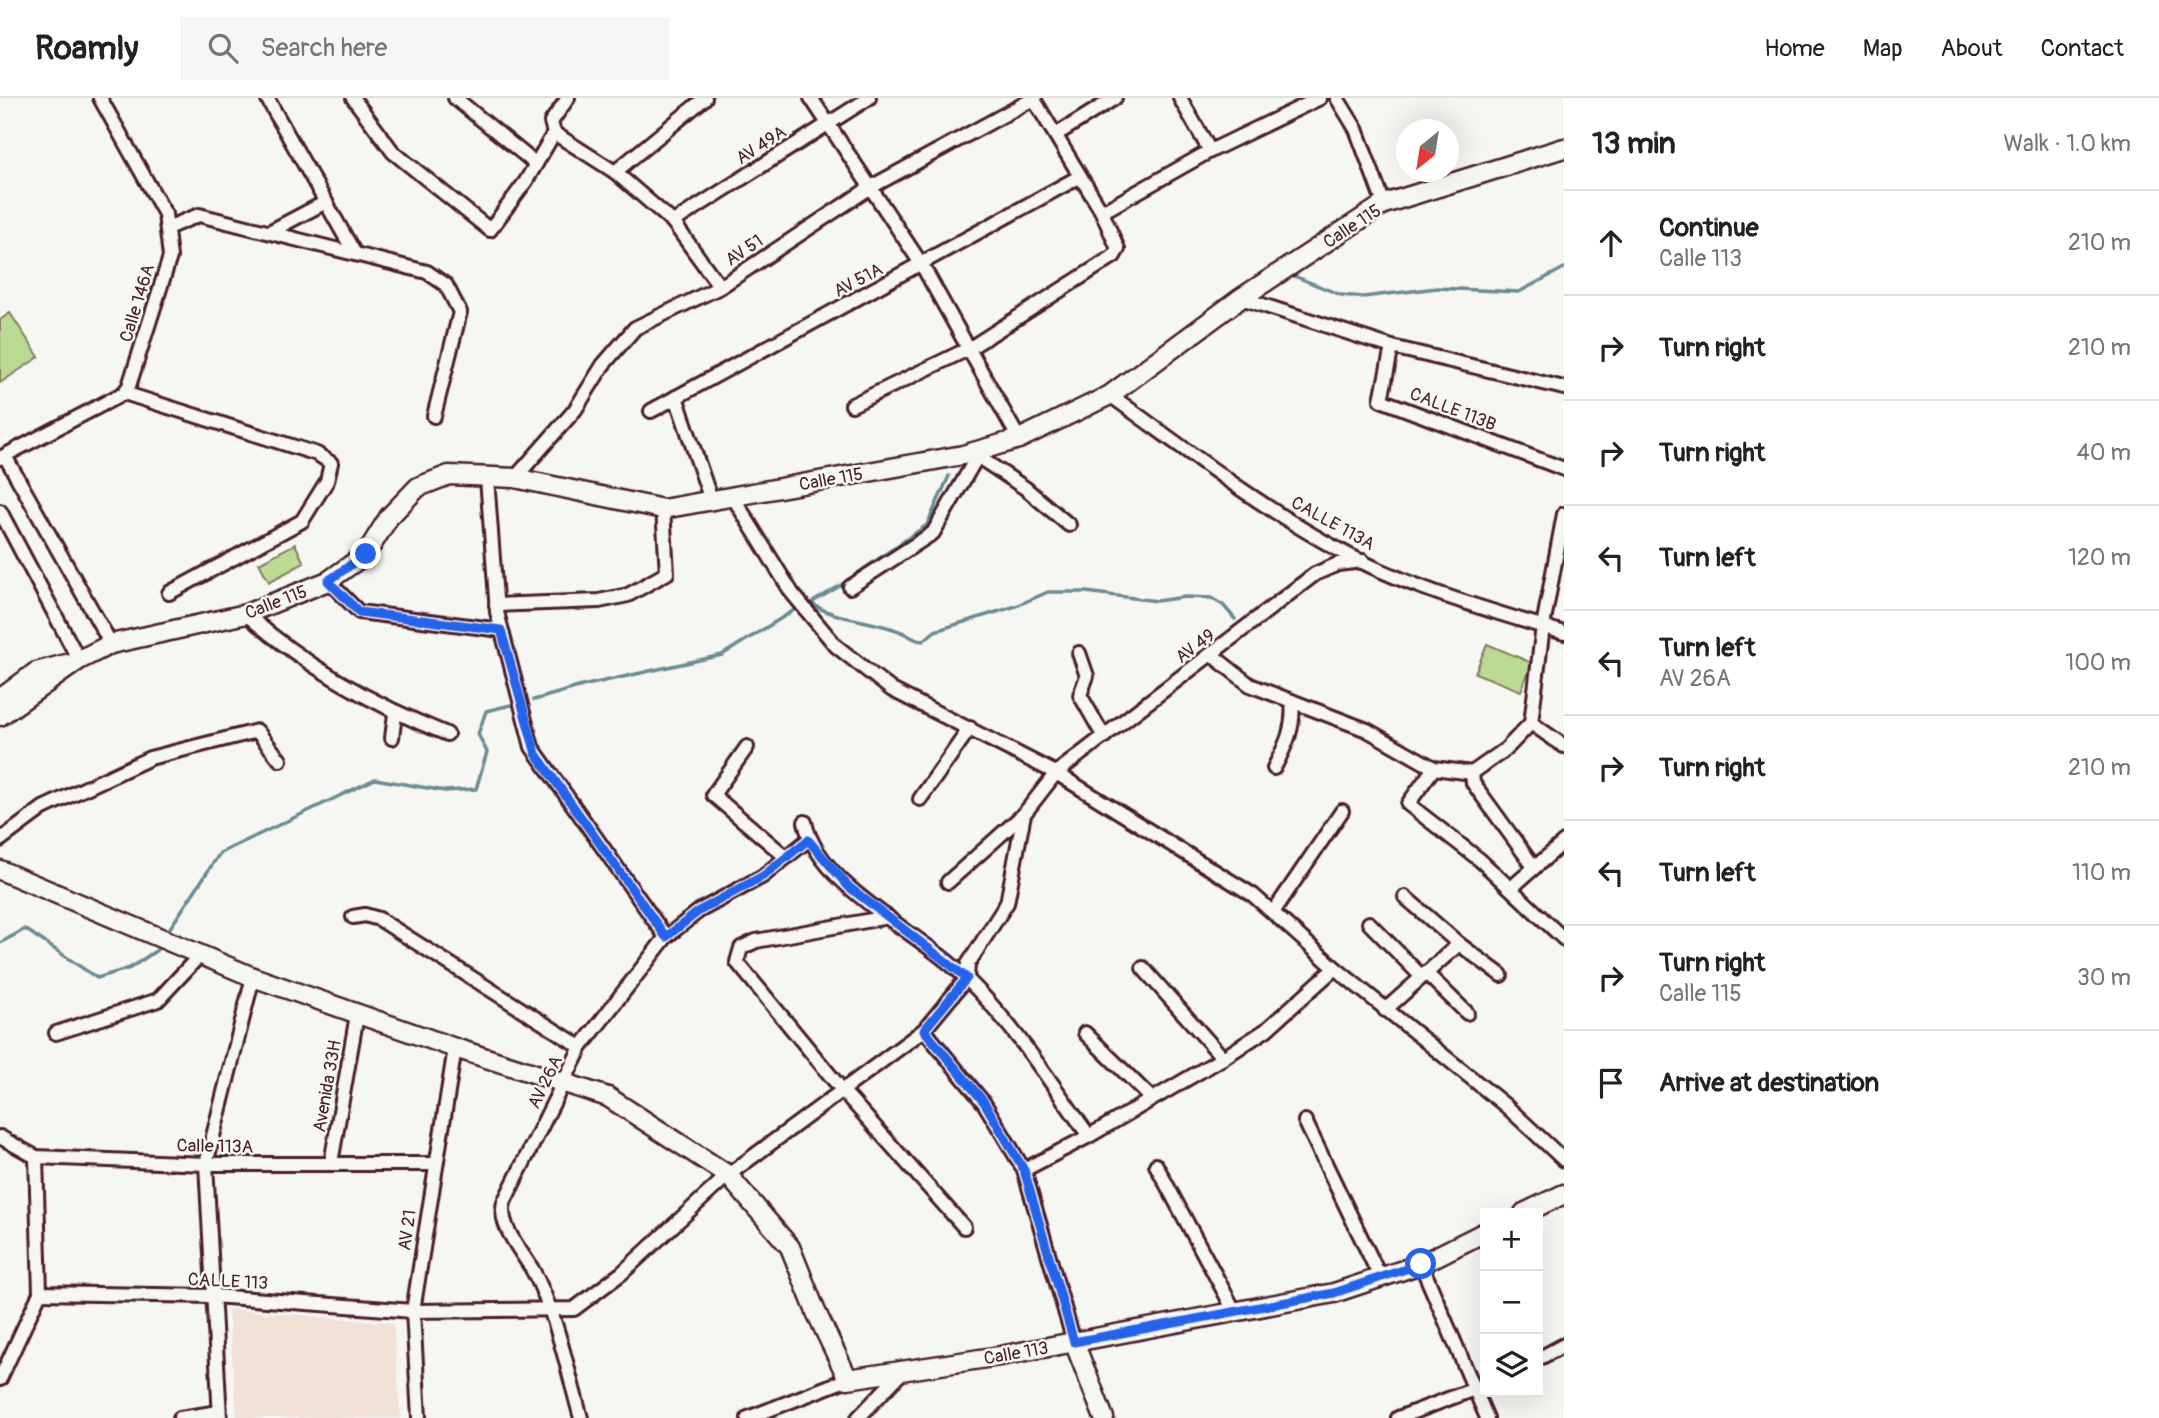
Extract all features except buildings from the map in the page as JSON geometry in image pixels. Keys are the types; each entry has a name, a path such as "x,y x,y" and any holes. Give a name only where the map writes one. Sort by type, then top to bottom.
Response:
{"main road":[{"name":"Calle 115","path":"0,716 79,660 111,644 246,614 328,581 366,554 389,517 418,487 449,475 515,478 663,509 979,453 1019,439 1110,395 1241,298 1384,204 1564,148"},
{"name":"Calle 115","path":"0,699 36,672 79,660"},
{"path":"0,870 253,977 357,1015 608,1097 728,1175 790,1247 816,1312 848,1379"},
{"path":"1535,1208 1564,1194"},
{"name":"Calle 113","path":"848,1379 1074,1342 1334,1293 1421,1264 1480,1234"},
{"path":"1074,1342 1104,1418"}],"street":[{"name":"Calle 146A","path":"100,98 165,214 170,257 129,386 124,393"},
{"path":"267,98 355,254"},
{"path":"353,98 393,152 490,230 554,133"},
{"path":"456,98 536,164"},
{"path":"568,98 551,122 554,133 615,172 673,222 720,287"},
{"path":"615,172 705,98"},
{"path":"811,98 922,265 1019,439"},
{"name":"AV 49A","path":"673,222 869,98"},
{"path":"852,405 970,348 1114,256 1118,249 1102,212 1034,98"},
{"name":"AV 51","path":"515,478 575,410 603,365 635,328 720,287 871,187 1034,98"},
{"path":"1057,134 1115,98"},
{"path":"1180,98 1210,151"},
{"path":"1102,212 1210,151 1320,98"},
{"path":"1337,98 1356,129 1384,204"},
{"name":"AV 51A","path":"651,411 1079,177"},
{"path":"269,232 326,202"},
{"path":"166,228 198,215 427,272 446,285 460,312 434,416"},
{"path":"1241,298 1392,347 1564,388"},
{"name":"CALLE 113B","path":"1392,347 1381,400 1564,469"},
{"path":"111,644 3,457 124,393 317,454 331,463 327,481 302,521 169,593"},
{"name":"CALLE 113A","path":"1110,395 1241,489 1339,550 1430,589 1564,633"},
{"path":"676,397 711,500"},
{"path":"850,587 933,533 979,453 1069,525"},
{"path":"487,478 496,605 536,754 666,937"},
{"path":"733,497 792,593 836,646 892,690 1056,773 1253,895 1385,1010 1506,1106 1564,1160"},
{"path":"496,605 600,600 628,594 667,573 663,509"},
{"path":"0,511 79,660"},
{"path":"1212,655 1250,685 1367,730 1434,768 1472,773 1506,749 1531,723 1543,626 1564,514"},
{"name":"AV 49","path":"948,882 1024,814 1056,773 1315,574 1338,564 1363,561"},
{"path":"328,581 359,612 501,630"},
{"path":"246,614 283,647 395,714 447,734"},
{"path":"1079,653 1087,676 1080,695 1104,737"},
{"path":"1274,768 1288,742 1294,717 1292,701"},
{"path":"392,738 395,714"},
{"path":"1531,723 1564,746"},
{"path":"920,799 970,728"},
{"path":"0,840 43,808 150,758 257,732 280,760"},
{"path":"747,747 713,794 786,857"},
{"path":"1434,768 1408,804 1511,888 1563,935"},
{"path":"1472,773 1473,783 1534,867"},
{"path":"1273,911 1342,811"},
{"name":"CALLE 113","path":"40,1293 212,1296 413,1311 550,1310 578,1307 622,1273 728,1175 924,1030 967,978 968,964 1007,904 1024,814"},
{"path":"805,821 808,840 849,887 967,978 1031,1055 1089,1136"},
{"name":"AV 26A","path":"581,1418 550,1310 534,1273 503,1219 502,1211 581,1047 666,937 687,918 747,887 808,840"},
{"path":"1511,888 1563,845"},
{"path":"1405,897 1459,944 1501,975"},
{"path":"352,917 365,915 379,919 581,1047"},
{"path":"888,918 756,941 741,948 737,956 741,969 964,1227"},
{"path":"1369,923 1467,1013"},
{"path":"1385,1010 1459,944"},
{"path":"56,1033 158,1000 200,955"},
{"path":"1143,968 1223,1058"},
{"path":"1024,1170 1089,1136 1223,1058 1266,1030 1335,968"},
{"path":"180,1418 219,1415 206,1164 253,977"},
{"name":"Avenida 33H","path":"331,1163 357,1015"},
{"path":"924,1030 984,1102 1024,1170 1074,1342"},
{"path":"1085,1033 1152,1099"},
{"name":"AV 21","path":"419,1418 413,1311 455,1048"},
{"path":"1305,1121 1380,1277"},
{"name":"Calle 113A","path":"0,1137 36,1157 206,1164 435,1164"},
{"path":"0,1379 40,1293 36,1157"},
{"path":"1156,1165 1234,1312"},
{"path":"1398,1418 1480,1387 1421,1264"},
{"path":"1543,1356 1564,1345"},
{"path":"859,1418 902,1372"},
{"name":"Calle 113","path":"748,1418 848,1379"},
{"path":"1482,1397 1487,1418"}],"shaded area":[{"path":"228,1309 393,1323 401,1418 237,1418"}],"green space":[{"path":"10,313 39,357 0,383 0,320"},
{"path":"295,544 304,563 269,582 259,563"},
{"path":"1487,644 1532,663 1521,691 1475,673"}],"waterway":[{"path":"1294,276 1341,295 1363,297 1437,288 1519,292 1564,268"},
{"path":"949,476 927,525 811,603 830,613 888,627 923,641 935,631 1016,606 1048,592 1086,592 1157,601 1185,597 1211,598 1223,605 1235,619"},
{"path":"534,700 582,686 722,655 796,609"},
{"path":"168,931 220,853 375,779 445,791 476,789 487,752 478,734 486,711 515,704"},
{"path":"0,943 25,929 97,978 130,968 157,950"}],"route":[{"path":"366,554 328,581 359,612 501,630 517,681 532,747 666,937 687,918 747,887 808,840 849,887 967,978 924,1030 984,1102 1024,1170 1074,1342 1334,1293 1421,1264"}]}
